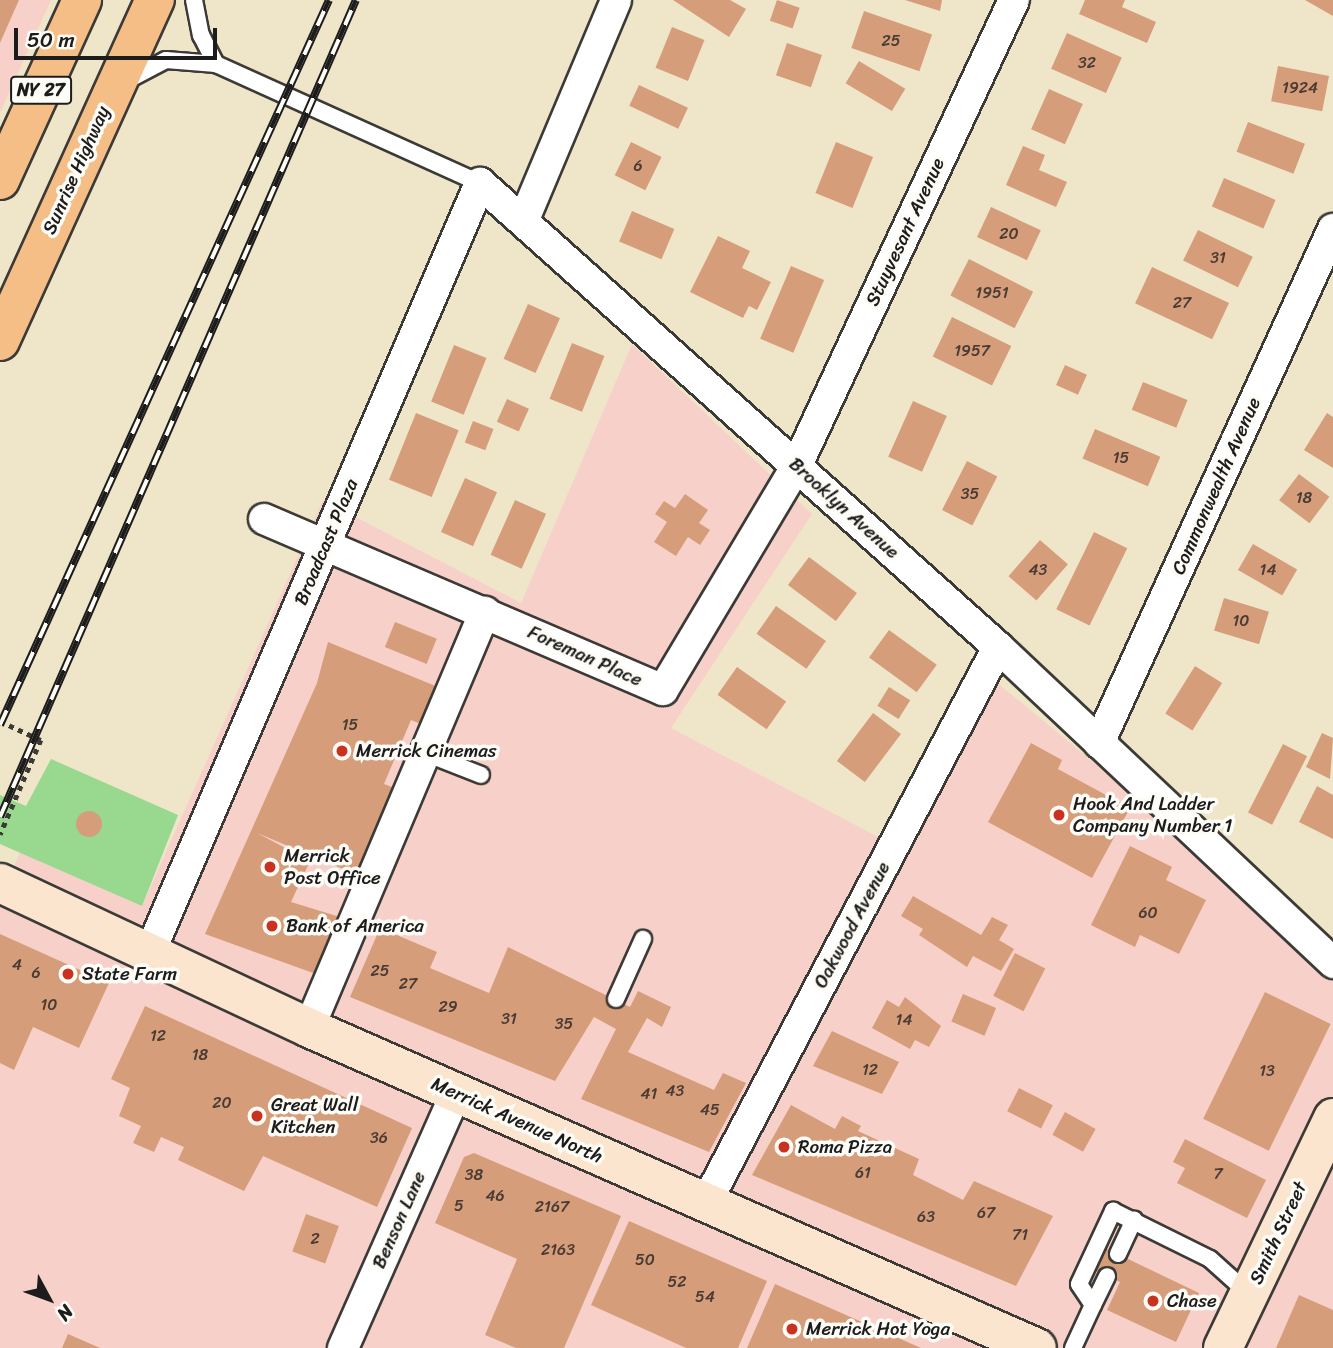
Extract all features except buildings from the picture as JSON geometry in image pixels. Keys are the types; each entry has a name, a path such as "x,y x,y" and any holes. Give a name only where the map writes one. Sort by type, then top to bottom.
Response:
{"highway":[{"name":"NY 27","path":"0,180 82,0"},
{"name":"Sunrise Highway","path":"0,341 155,0"}],"main road":[{"name":"Merrick Avenue North","path":"0,883 309,1028 1037,1348"},
{"name":"Smith Street","path":"1223,1348 1333,1118"}],"street":[{"path":"480,183 525,217 616,0"},
{"name":"Stuyvesant Avenue","path":"797,465 1014,0"},
{"name":"Broadcast Plaza","path":"150,952 480,183"},
{"name":"Brooklyn Avenue","path":"525,217 998,647 1333,963"},
{"name":"Commonwealth Avenue","path":"1099,743 1333,229"},
{"name":"Foreman Place","path":"264,519 327,541 663,690 797,465"},
{"path":"309,1028 485,612"},
{"name":"Oakwood Avenue","path":"706,1202 998,647"},
{"name":"Benson Lane","path":"343,1348 456,1093"}],"lane":[{"path":"194,0 201,36 216,64"},
{"path":"111,92 166,61 216,64 480,183"},
{"path":"425,753 481,775"},
{"path":"616,999 643,939"},
{"path":"1093,1305 1079,1284 1113,1212 1210,1259 1249,1294"},
{"path":"1118,1254 1134,1220"},
{"path":"1073,1348 1107,1276"}],"path":[{"path":"0,721 41,740 0,835"},
{"path":"14,736 17,729"}],"shaded area":[{"path":"0,0 51,0 0,113"},
{"path":"632,344 812,514 671,728 884,840 973,663 1333,959 1333,1348 0,1348 0,899 20,852 142,906 323,500 521,603"}],"green space":[{"path":"51,759 178,815 142,906 0,844 0,795 26,806"}],"railway":[{"path":"0,725 329,0"},
{"path":"0,817 356,0"}],"place":[{"name":"Merrick Cinemas","path":"342,751"},
{"name":"Hook And Ladder Company Number 1","path":"1059,815"},
{"name":"Merrick Post Office","path":"270,867"},
{"name":"Bank of America","path":"272,926"},
{"name":"State Farm","path":"68,974"},
{"name":"Great Wall Kitchen","path":"257,1116"},
{"name":"Roma Pizza","path":"784,1147"},
{"name":"Chase","path":"1153,1301"},
{"name":"Merrick Hot Yoga","path":"792,1329"}]}
